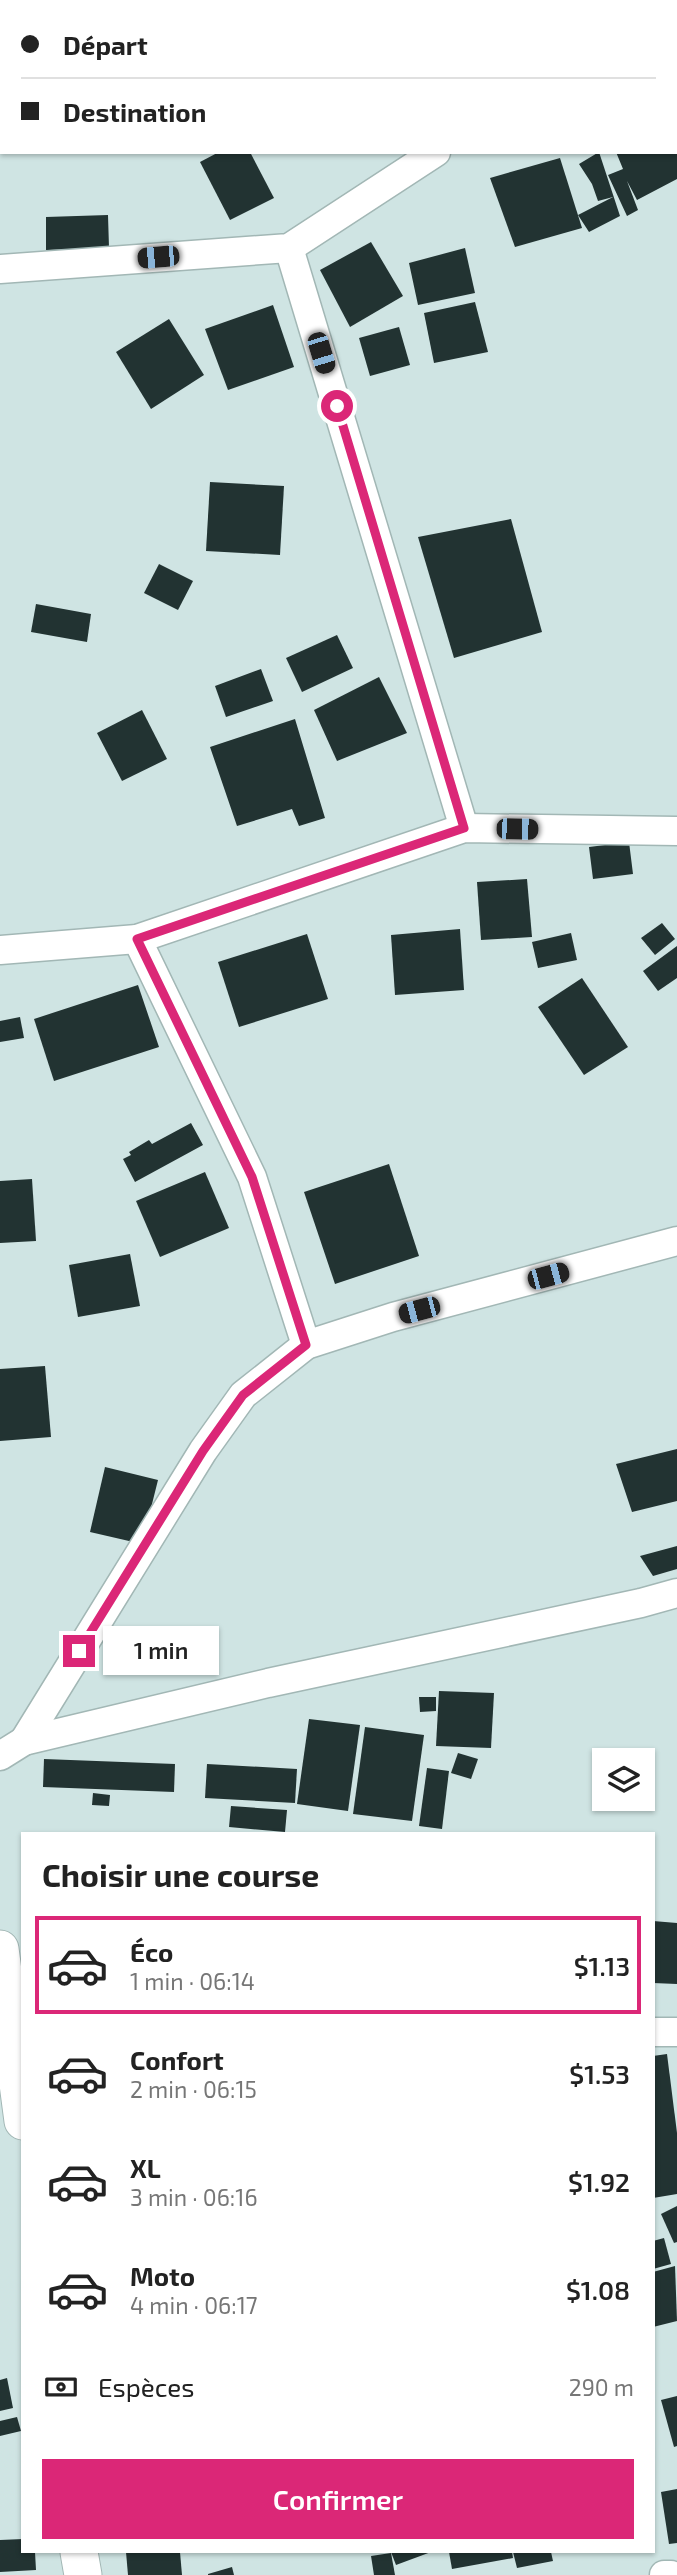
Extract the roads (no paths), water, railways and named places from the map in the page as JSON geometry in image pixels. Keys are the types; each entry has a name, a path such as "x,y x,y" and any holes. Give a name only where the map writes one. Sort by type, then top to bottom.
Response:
{"street":[{"path":"0,269 289,248 433,154"},
{"path":"289,248 464,828"},
{"path":"0,950 137,939 464,828 677,831"},
{"path":"137,939 252,1177 306,1345"},
{"path":"24,1741 203,1451 243,1395 306,1345 393,1317 677,1241"},
{"path":"0,1756 24,1741 677,1593"},
{"path":"0,1934 21,1949"},
{"path":"0,1949 21,2107"},
{"path":"655,2032 677,2032"},
{"path":"79,2553 83,2575"},
{"path":"664,2575 671,2575"}]}
